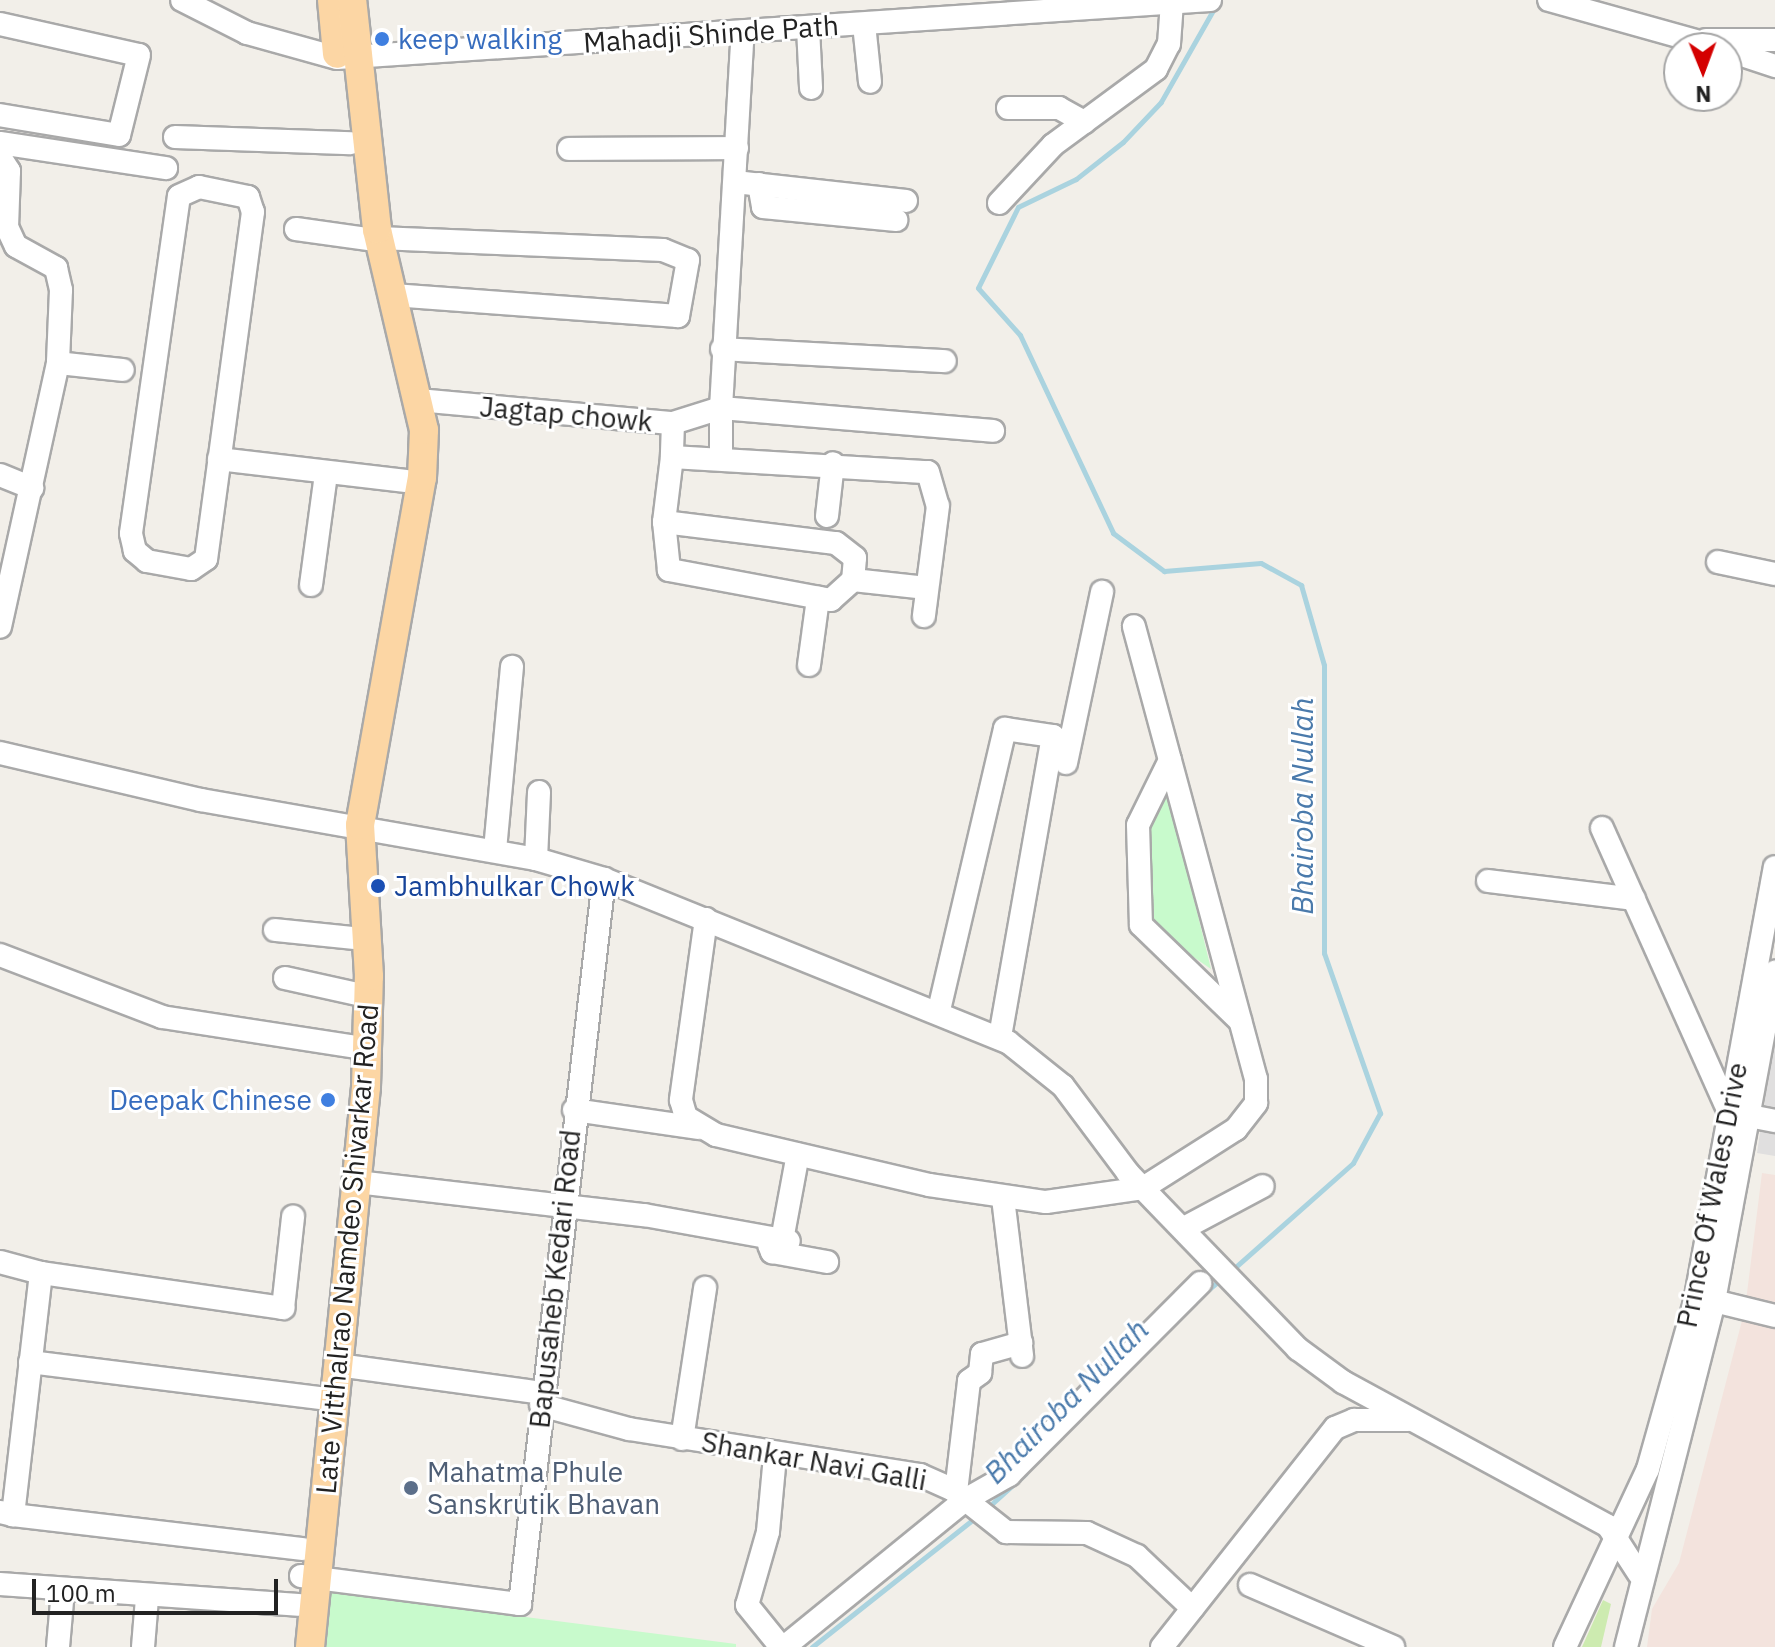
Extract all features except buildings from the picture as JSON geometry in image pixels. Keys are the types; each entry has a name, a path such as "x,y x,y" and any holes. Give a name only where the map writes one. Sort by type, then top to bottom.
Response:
{"main road":[{"name":"Late Vitthalrao Namdeo Shivarkar Road","path":"295,1647 298,1605 307,1568 328,1399 356,1047 354,830 406,481 410,426 374,238 346,58 332,0"},
{"name":"Late Vitthalrao Namdeo Shivarkar Road","path":"328,1399 338,1365 357,1182 370,999 354,830 422,478 418,400 351,143 346,58 352,0"},
{"name":"Late Vitthalrao Namdeo Shivarkar Road","path":"307,1568 310,1647"}],"street":[{"name":"Mahadji Shinde Path","path":"185,1 247,33 346,58 864,24 962,8 1210,0"},
{"path":"1549,0 1667,32"},
{"path":"999,203 1084,122 1156,69 1169,44 1182,2"},
{"path":"0,24 139,55 119,135 0,115"},
{"path":"864,24 870,82"},
{"path":"808,28 811,88"},
{"path":"721,459 716,409 735,182 743,32"},
{"path":"1743,40 1775,40"},
{"path":"1743,55 1775,66"},
{"path":"1008,108 1059,108 1084,122"},
{"path":"175,137 351,143"},
{"path":"0,143 166,168"},
{"path":"569,149 737,148"},
{"path":"0,157 9,171 4,227 16,246 56,268 58,363 33,488 0,627"},
{"path":"735,182 901,210"},
{"path":"199,187 253,203 219,459 206,559 191,569 147,561 131,533 179,196 199,187"},
{"path":"296,229 374,238 663,250 688,260 678,316 393,295"},
{"path":"722,349 945,361"},
{"path":"58,363 123,370"},
{"name":"Jagtap chowk","path":"418,400 673,423 716,409"},
{"path":"716,409 993,431"},
{"path":"664,522 836,543 855,558 853,580 843,596 818,598 679,576 664,558 664,522 673,423"},
{"path":"672,457 833,463 928,472 938,506 924,616"},
{"path":"219,459 406,481"},
{"path":"827,516 833,463"},
{"path":"311,585 326,474"},
{"path":"0,475 33,488"},
{"path":"1718,562 1775,574"},
{"path":"853,580 927,588"},
{"path":"1004,1040 1102,592"},
{"path":"809,665 818,598"},
{"path":"574,1110 699,1128 798,1154 1003,1198 1046,1202 1143,1188 1236,1129 1256,1103 1240,1021 1134,626"},
{"path":"495,850 512,667"},
{"path":"939,1010 1005,729 1053,736 1004,1040"},
{"path":"0,753 354,830 495,850 536,859 604,879 939,1010 1004,1040 1063,1086 1143,1188 1190,1233 1265,1318 1343,1382 1608,1526 1639,1574"},
{"path":"1170,760 1138,825 1134,893 1141,925 1240,1021"},
{"path":"536,859 539,792"},
{"path":"1602,828 1738,1114 1775,1121"},
{"name":"Prince Of Wales Drive","path":"1626,1647 1639,1574 1714,1301 1775,867"},
{"name":"Bapusaheb Kedari Road","path":"307,1568 520,1604 562,1210 604,879"},
{"path":"1488,881 1634,899"},
{"path":"699,1128 686,1117 681,1089 706,919"},
{"path":"275,930 354,938"},
{"path":"0,955 162,1017 356,1047"},
{"name":"Prince Of Wales Drive","path":"1565,1647 1613,1538 1648,1469 1695,1302 1738,1114 1775,972"},
{"path":"285,978 357,994"},
{"path":"798,1154 782,1240 772,1252 827,1262"},
{"path":"357,1182 782,1240"},
{"path":"1190,1233 1263,1186"},
{"path":"961,1496 962,1399 980,1373 982,1354 1022,1350 1003,1198"},
{"path":"0,1262 41,1273 283,1308 293,1217"},
{"path":"41,1273 6,1513 307,1568"},
{"path":"775,1456 768,1532 747,1605 782,1647 961,1496 1009,1475 1200,1283"},
{"path":"682,1439 705,1288"},
{"path":"1714,1301 1775,1316"},
{"path":"30,1362 328,1399"},
{"name":"Shankar Navi Galli","path":"338,1365 542,1399 682,1439 775,1456 920,1475 961,1496 995,1526 1096,1536 1137,1556 1192,1608"},
{"path":"1162,1647 1335,1428 1354,1420 1413,1420"},
{"path":"0,1584 147,1598 298,1605"},
{"path":"1250,1585 1393,1647"},
{"path":"58,1647 63,1590"},
{"path":"143,1647 147,1598"}],"shaded area":[{"path":"1775,1032 1775,1156 1757,1153"},
{"path":"1762,1173 1775,1175 1775,1647 1647,1647 1652,1609 1679,1563 1745,1309"}],"green space":[{"path":"1168,793 1211,969 1138,919 1150,814"},
{"path":"323,1591 736,1644 736,1647 321,1647"},
{"path":"1603,1600 1611,1604 1601,1647 1582,1647"}],"waterway":[{"name":"Bhairoba Nullah","path":"1216,5 1161,102 1123,142 1076,179 1018,207 978,288 1020,335 1113,533 1164,571 1261,563 1301,585 1324,665 1324,953 1380,1113 1353,1163 1232,1270"},
{"name":"Bhairoba Nullah","path":"1204,1293 1221,1279"},
{"name":"Bhairoba Nullah","path":"985,1510 1025,1474"},
{"name":"Bhairoba Nullah","path":"812,1647 977,1516"}],"place":[{"name":"keep walking","path":"382,39"},
{"name":"Jambhulkar Chowk","path":"378,886"},
{"name":"Deepak Chinese","path":"328,1100"},
{"name":"Mahatma Phule Sanskrutik Bhavan","path":"411,1488"}]}
